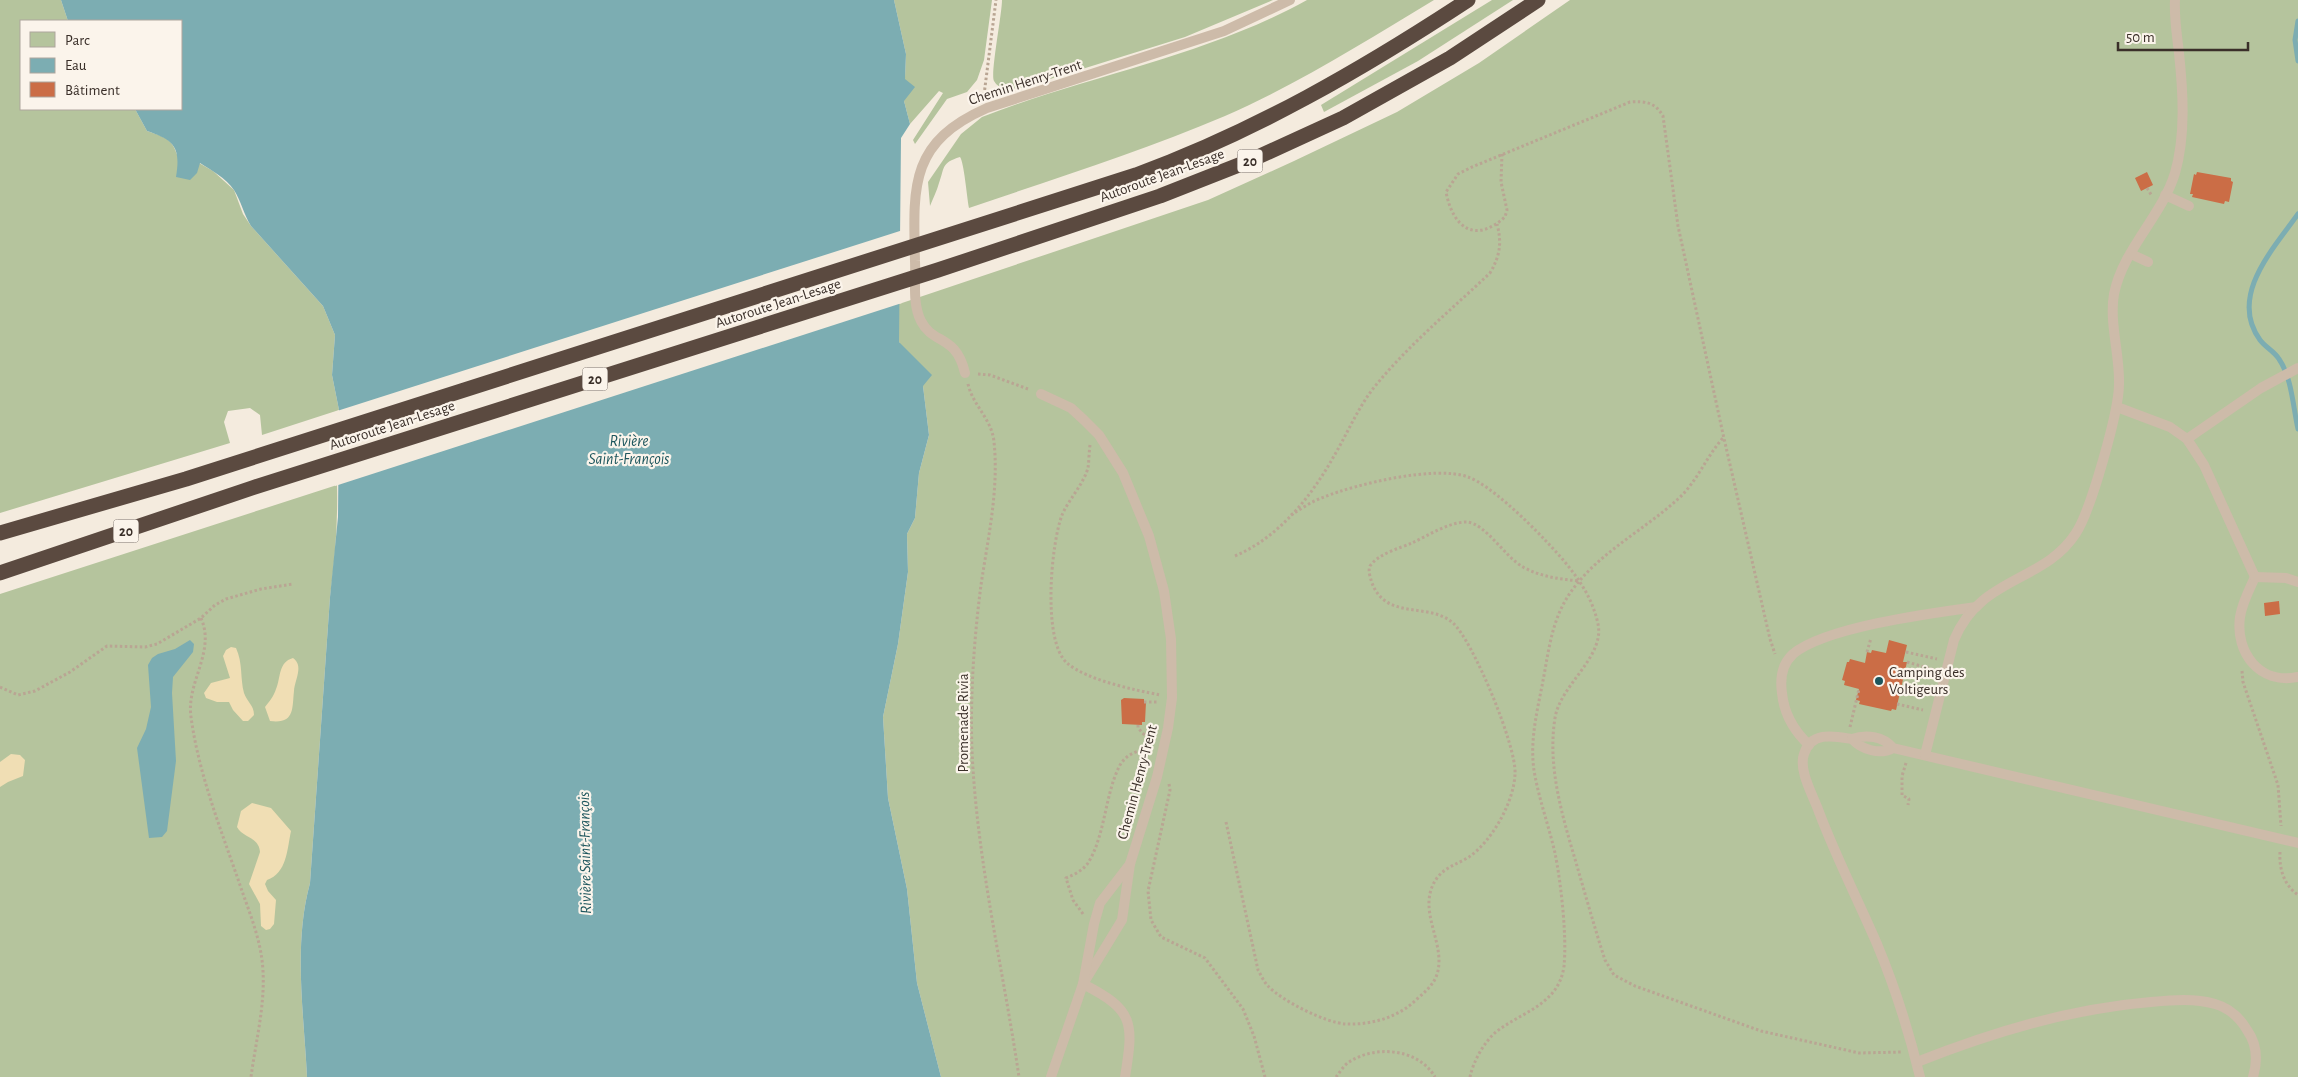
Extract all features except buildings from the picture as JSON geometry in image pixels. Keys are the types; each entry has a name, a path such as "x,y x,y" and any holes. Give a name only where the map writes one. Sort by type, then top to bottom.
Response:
{"highway":[{"name":"Autoroute Jean-Lesage","path":"0,533 253,457 938,240 1136,175 1218,142 1326,87 1468,0"},
{"name":"Autoroute Jean-Lesage","path":"0,573 252,488 938,270 1160,196 1302,138 1418,77 1538,0"}],"lane":[{"name":"Chemin Henry-Trent","path":"965,373 962,357 956,350 926,328 918,315 914,206 922,164 931,148 946,131 964,118 987,108 1224,31 1290,0"},
{"path":"1926,755 1954,640 1960,626 1992,592 2047,562 2076,533 2088,506 2117,407 2119,366 2113,306 2117,282 2165,195 2175,172 2182,123 2182,83 2174,19 2175,0"},
{"path":"2165,195 2189,206"},
{"path":"2131,254 2148,262"},
{"path":"2187,439 2261,388 2298,368"},
{"name":"Chemin Henry-Trent","path":"1041,394 1071,408 1092,427 1108,448 1123,473 1149,536 1168,613 1171,639 1172,698 1162,758 1130,864 1122,920 1083,984"},
{"path":"2117,407 2170,427 2187,439 2204,465 2255,578"},
{"path":"2255,578 2286,578 2298,582"},
{"path":"2255,578 2246,595 2240,615 2239,632 2242,647 2250,663 2264,673 2287,679 2298,677"},
{"path":"1809,745 1794,730 1783,703 1781,675 1783,668 1793,654 1814,642 1862,628 1912,617 1976,607"},
{"path":"1920,1077 1914,1051 1883,960 1824,825 1807,779 1803,758 1809,745 1828,735 1852,739 1863,736 1873,738 1887,741 1893,748 2298,843"},
{"name":"Chemin Henry-Trent","path":"1051,1077 1083,984 1094,924 1100,903 1130,864"},
{"path":"1083,984 1108,997 1126,1015 1130,1035 1125,1077"},
{"path":"1917,1062 1994,1033 2033,1022 2106,1007 2186,1000 2216,1004 2227,1009 2244,1025 2256,1050 2254,1077"}],"path":[{"path":"987,108 983,92 990,57 996,0"},
{"path":"1502,154 1501,182 1507,210 1505,217 1497,224 1474,232 1468,231 1456,217 1446,192 1458,174 1502,154 1630,102 1645,101 1658,108 1663,116 1678,226 1723,438 1770,639 1783,668"},
{"path":"1235,556 1264,541 1291,514 1324,473 1372,391 1407,352 1490,273 1498,259 1501,239 1497,224"},
{"path":"965,373 990,375 1028,389"},
{"name":"Promenade Rivia","path":"965,373 975,402 988,419 994,440 992,502 976,643 972,752 984,878 1008,1004 1019,1077"},
{"path":"1092,427 1088,468 1062,514 1054,543 1051,571 1053,622 1059,652 1067,664 1092,676 1122,687 1172,698"},
{"path":"1470,1077 1484,1045 1496,1032 1526,1015 1552,995 1564,968 1563,925 1555,855 1532,757 1534,723 1549,648 1560,610 1579,581 1609,554 1679,498 1723,438"},
{"path":"1291,514 1322,497 1378,481 1425,474 1468,476 1481,484 1530,524 1562,558 1579,581 1589,598 1598,625 1599,640 1555,715 1552,744 1558,800 1605,960 1614,975 1635,986 1761,1031 1859,1053 1914,1051"},
{"path":"1226,822 1258,970 1268,987 1296,1007 1344,1024 1381,1020 1408,1008 1429,988 1436,976 1440,960 1430,921 1429,907 1429,900 1436,879 1449,866 1472,855 1502,819 1516,774 1514,761 1495,700 1472,649 1452,621 1403,610 1378,595 1369,573 1371,566 1384,555 1429,535 1456,524 1470,522 1481,528 1522,567 1549,578 1579,581"},
{"path":"0,687 18,695 35,691 70,672 107,646 151,646 174,635 226,599 245,592 292,584"},
{"path":"201,618 207,645 190,697 193,736 211,800 256,932 263,962 263,993 251,1077"},
{"path":"2242,647 2243,682 2278,785 2279,865 2285,880 2298,895"},
{"path":"1906,652 1923,656"},
{"path":"1907,662 1921,666"},
{"path":"1850,725 1859,689"},
{"path":"1897,704 1911,708"},
{"path":"1138,725 1138,728 1162,758 1170,790 1148,891 1151,920 1161,937 1205,958 1243,1009 1254,1036 1265,1077"},
{"path":"1094,924 1073,900 1066,878 1076,874 1088,863 1119,768 1127,757 1138,751 1146,750 1162,758"},
{"path":"1908,805 1909,799 1902,795 1902,776 1909,751"},
{"path":"1336,1077 1347,1063 1368,1053 1392,1050 1417,1059 1435,1077"}],"green space":[{"path":"0,0 61,0 68,20 20,20 20,110 136,110 147,131 169,140 179,161 199,163 213,171 234,190 243,214 251,226 323,306 335,335 332,375 339,410 262,435 260,415 250,408 228,411 224,422 230,443 0,513"},
{"path":"894,0 992,0 984,60 977,80 967,92 947,99 915,144 913,140 943,93 939,91 910,124 904,101 906,54"},
{"path":"1002,0 1273,0 1185,37 1018,89 999,86 994,81 993,76"},
{"path":"1307,0 1434,0 1305,76 1252,104 1194,129 1130,153 969,208 961,160 960,157 954,159 945,166 930,206 928,182 961,134 982,117 1023,102 1188,51 1229,36"},
{"path":"1492,0 1513,0 1418,61 1324,112 1321,105"},
{"path":"1570,0 2298,0 2298,1077 941,1077 917,983 907,889 888,798 883,717 898,644 908,572 907,534 915,518 919,473 929,435 923,386 899,342 899,304 1208,200 1397,112 1479,63"},
{"path":"337,485 336,541 330,597 310,883 302,931 301,980 307,1077 0,1077 0,594"}],"sand":[{"path":"231,647 236,648 241,665 244,693 254,712 254,715 248,721 243,721 233,710 229,702 217,702 206,698 204,693 211,683 230,678 223,656 226,650"},
{"path":"293,658 298,665 298,673 291,714 284,720 270,721 265,707 278,685 282,667 288,660"},
{"path":"11,754 20,755 25,760 23,776 0,787 0,762"},
{"path":"252,803 271,808 291,831 285,860 279,872 267,880 265,884 276,900 274,924 270,929 266,930 261,926 260,904 249,884 260,852 259,847 254,840 237,827 241,811"}],"water":[{"name":"Rivière Saint-François","path":"61,0 894,0 906,54 905,79 915,87 904,101 910,124 901,138 899,342 932,375 923,386 929,435 919,473 915,518 907,534 908,572 898,644 883,717 888,798 907,889 917,983 941,1077 307,1077 301,955 305,907 310,883 330,597 338,517 339,410 332,375 335,335 323,306 251,226 231,186 200,163 197,173 190,180 176,177 177,158 173,146 164,138 147,131 136,110 182,110 182,20 68,20"},
{"path":"190,640 194,644 193,652 173,677 172,693 176,761 167,831 162,837 149,838 137,748 146,729 151,707 148,665 152,658 158,654 175,649"}],"pier":[{"path":"903,230 902,303 335,486 337,411"}],"waterway":[{"path":"2298,21 2295,40 2298,61"},
{"path":"2298,214 2277,242 2258,273 2249,307 2251,323 2260,340 2277,356 2287,375 2298,429"}],"place":[{"name":"Camping des Voltigeurs","path":"1879,681"}]}
